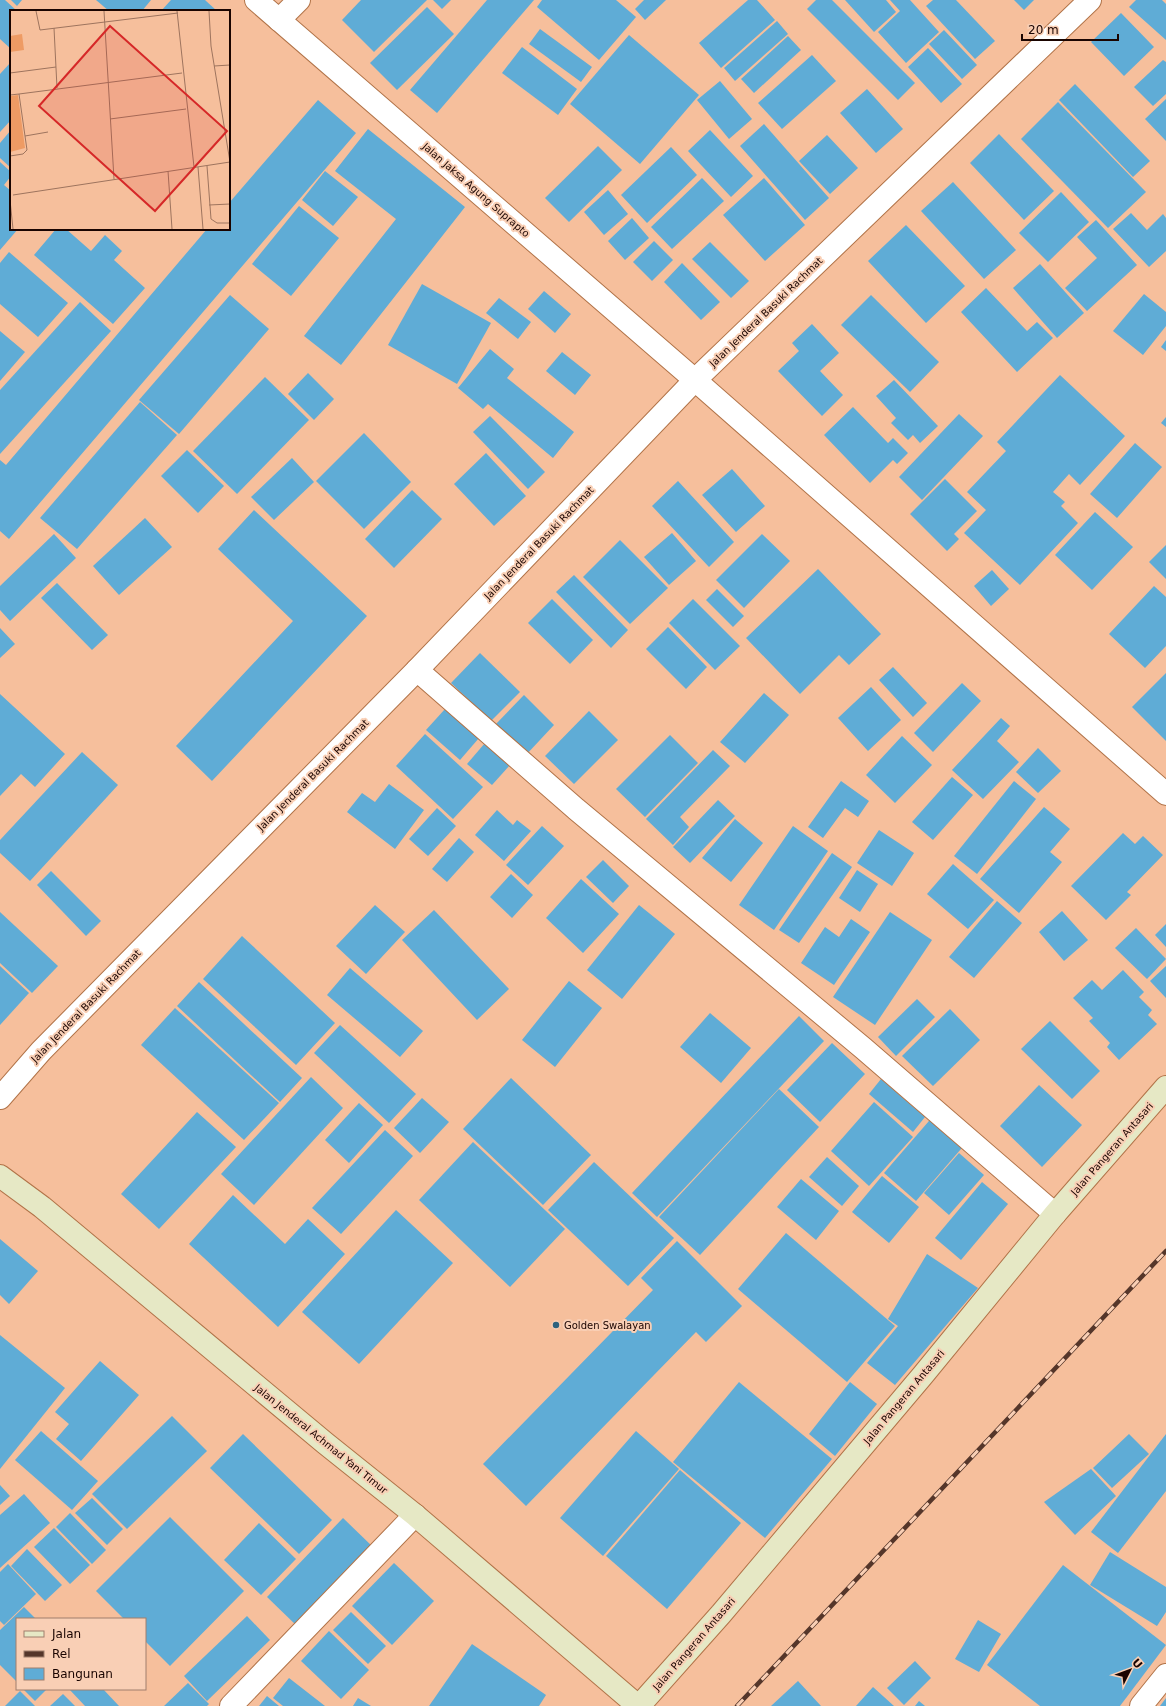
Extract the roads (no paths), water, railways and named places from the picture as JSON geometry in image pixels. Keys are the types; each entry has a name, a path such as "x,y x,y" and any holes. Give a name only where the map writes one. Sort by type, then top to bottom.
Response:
{"main road":[{"name":"Jalan Pangeran Antasari","path":"639,1706 726,1608 923,1375 1055,1214 1166,1087"},
{"name":"Jalan Jenderal Achmad Yani Timur","path":"0,1176 42,1207 325,1443 415,1515 639,1706"}],"street":[{"name":"Jalan Jaksa Agung Suprapto","path":"256,0 695,380 1166,794"},
{"path":"279,20 299,0"},
{"name":"Jalan Jenderal Basuki Rachmat","path":"0,1098 41,1051 417,670 695,380 1090,0"},
{"path":"417,670 576,809 869,1053 1055,1214"},
{"path":"232,1706 415,1515"},
{"path":"1141,1706 1166,1675"}],"railway":[{"path":"737,1706 1166,1251"}],"place":[{"name":"Golden Swalayan","path":"556,1325"}]}
